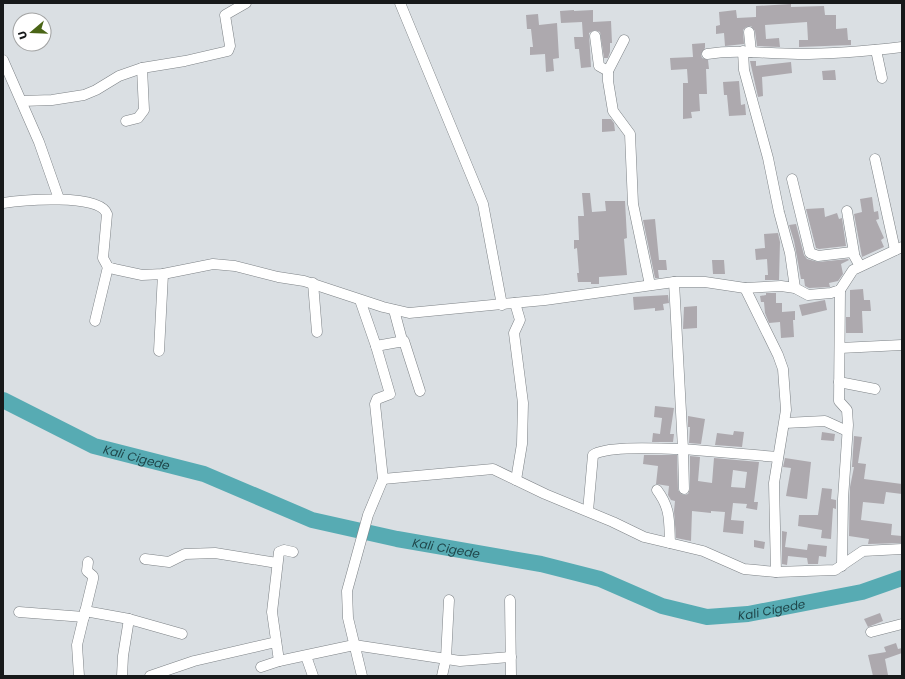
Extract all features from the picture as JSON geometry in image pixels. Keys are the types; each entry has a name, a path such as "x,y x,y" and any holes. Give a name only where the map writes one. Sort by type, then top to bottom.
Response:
{"street":[{"path":"22,101 52,100 84,95 96,90 119,76 142,68 186,61 228,51 230,46 225,16 246,3"},
{"path":"400,3 483,204 502,305"},
{"path":"749,32 744,70 768,158 777,204 790,253 795,288"},
{"path":"595,36 599,66 608,71"},
{"path":"624,40 608,71 613,111 630,134 633,204 650,284"},
{"path":"707,54 728,51 798,54 876,50 902,47"},
{"path":"876,50 882,78"},
{"path":"3,60 39,142 59,199"},
{"path":"126,121 138,118 144,110 142,68"},
{"path":"842,566 847,410 839,402 840,290 847,277 860,266 898,248 875,159"},
{"path":"792,179 810,253 818,256 850,252 854,253"},
{"path":"3,203 59,199 97,205 106,210 107,214 103,252 105,262 108,267 95,321"},
{"path":"847,211 854,253 860,266"},
{"path":"108,267 142,275 163,274 199,266 223,264 278,277 313,283 360,300 409,313 502,305 674,282 705,282 745,288 781,286 795,288 808,295 831,293 840,290"},
{"path":"159,351 163,274"},
{"path":"674,282 680,380 684,489"},
{"path":"313,283 316,332"},
{"path":"745,288 782,364 786,410 774,483 776,572"},
{"path":"360,300 390,390 388,396 377,399 375,404 383,479 368,515 347,592 348,618 362,676"},
{"path":"515,303 520,320 514,333 523,407 522,444 516,480"},
{"path":"394,310 402,340 405,343 420,391"},
{"path":"376,346 402,340"},
{"path":"840,348 902,345"},
{"path":"839,382 875,389"},
{"path":"784,424 825,421 847,431"},
{"path":"588,511 595,454 632,448 778,456"},
{"path":"383,479 488,469 497,470 545,494 588,511 644,537 703,551 744,569 776,572 827,571 835,570 864,551 902,550"},
{"path":"658,490 665,500 669,510 670,543"},
{"path":"279,661 272,612 277,563 280,550 293,552"},
{"path":"145,559 169,562 185,554 215,553 277,563"},
{"path":"79,676 77,645 93,579 93,576 87,571 88,562"},
{"path":"442,676 446,658 449,600"},
{"path":"510,600 511,676"},
{"path":"19,612 84,614 129,619 182,634"},
{"path":"122,676 123,656 129,619"},
{"path":"871,632 902,624"},
{"path":"150,676 194,661 276,642"},
{"path":"261,667 279,661 354,645 466,661 511,657"},
{"path":"306,656 313,676"}],"building":[{"path":"791,4 791,7 824,6 825,15 836,15 836,29 847,28 848,40 851,40 851,45 799,47 799,40 808,40 807,22 765,25 766,39 779,38 780,47 757,46 755,31 751,26 746,27 743,30 744,44 725,46 724,33 716,34 716,26 720,25 719,12 736,10 737,18 756,17 756,6"},
{"path":"593,10 593,22 611,21 612,43 610,43 608,58 604,58 600,32 595,30 589,33 591,67 581,68 579,49 575,49 574,37 583,37 582,22 561,23 560,11"},
{"path":"538,14 539,25 557,23 559,58 553,59 554,71 546,72 545,54 530,55 530,47 533,47 531,29 527,29 526,15"},
{"path":"705,43 705,48 701,54 702,58 708,60 709,69 706,69 707,94 699,94 700,111 691,112 692,118 683,119 683,83 688,83 687,69 671,70 670,58 693,57 692,44"},
{"path":"750,61 756,61 756,66 791,62 792,73 762,77 763,96 758,97"},
{"path":"835,70 836,80 823,80 822,71"},
{"path":"739,81 741,105 745,104 746,115 729,116 727,95 724,95 723,82"},
{"path":"602,119 611,119 614,123 615,131 602,132"},
{"path":"582,193 590,193 592,212 606,211 605,201 625,201 627,238 624,239 627,275 599,277 599,284 591,284 591,282 578,282 577,273 579,273 577,248 574,249 574,240 579,240 578,216 584,216"},
{"path":"872,197 874,212 878,211 879,219 876,220 884,238 881,240 884,247 862,257 854,214 862,212 860,199"},
{"path":"824,208 825,217 837,213 839,219 842,218 846,246 816,248 806,209"},
{"path":"655,219 659,260 666,260 667,270 658,270 659,278 655,278 643,220"},
{"path":"796,224 804,255 807,259 818,262 849,260 841,264 843,274 838,281 829,283 830,287 809,288 805,286 804,279 801,279 794,241 789,225"},
{"path":"778,233 780,242 779,280 765,280 765,275 768,275 767,259 756,260 755,249 765,248 764,234"},
{"path":"712,260 724,260 725,274 713,274"},
{"path":"863,289 864,300 870,300 871,311 862,311 863,333 846,333 846,317 850,317 850,290"},
{"path":"766,293 776,293 776,303 782,303 782,312 795,311 795,320 793,320 794,337 781,338 780,322 769,323 765,313 764,302 761,302 760,296 766,295"},
{"path":"668,295 669,303 663,304 664,310 655,311 655,308 634,310 633,297"},
{"path":"825,300 827,310 802,316 799,305"},
{"path":"697,306 697,328 683,329 684,307"},
{"path":"655,406 674,408 670,434 674,434 673,442 652,442 653,433 660,434 662,418 654,417"},
{"path":"688,416 705,419 701,444 689,443 690,427 688,427"},
{"path":"734,431 744,432 742,447 715,445 717,433 733,435"},
{"path":"822,432 835,434 834,441 821,440"},
{"path":"854,436 862,437 858,463 866,464 864,479 902,484 902,494 886,492 884,504 863,502 861,520 892,524 891,535 902,536 902,543 868,544 869,539 849,536 850,487 854,467 852,467"},
{"path":"644,455 677,455 678,490 684,495 688,494 690,489 690,456 700,457 698,481 712,483 714,458 759,462 754,502 758,502 757,510 746,508 747,504 733,503 731,520 744,521 743,534 723,532 725,512 711,511 711,513 692,511 691,541 676,538 674,511 675,501 671,500 668,495 669,486 656,484 658,466 643,464","holes":["733,470 747,472 745,488 731,487"]},
{"path":"785,458 811,462 807,499 786,496 791,468 783,467"},
{"path":"822,488 832,489 831,499 836,500 836,509 833,508 831,539 821,538 822,530 798,526 799,515 818,515"},
{"path":"782,531 787,532 785,547 807,550 808,544 827,546 826,557 819,556 818,564 808,564 807,558 788,556 787,565 782,564"},
{"path":"754,540 765,542 764,549 754,547"},
{"path":"880,613 883,621 868,627 864,619"},
{"path":"896,643 898,649 902,648 902,653 885,659 888,675 873,676 868,655 886,652 884,647"}],"waterway":[{"name":"Kali Cigede","path":"3,400 94,446 204,474 312,520 397,539 541,564 600,579 662,606 707,617 748,614 862,592 902,578"}]}
